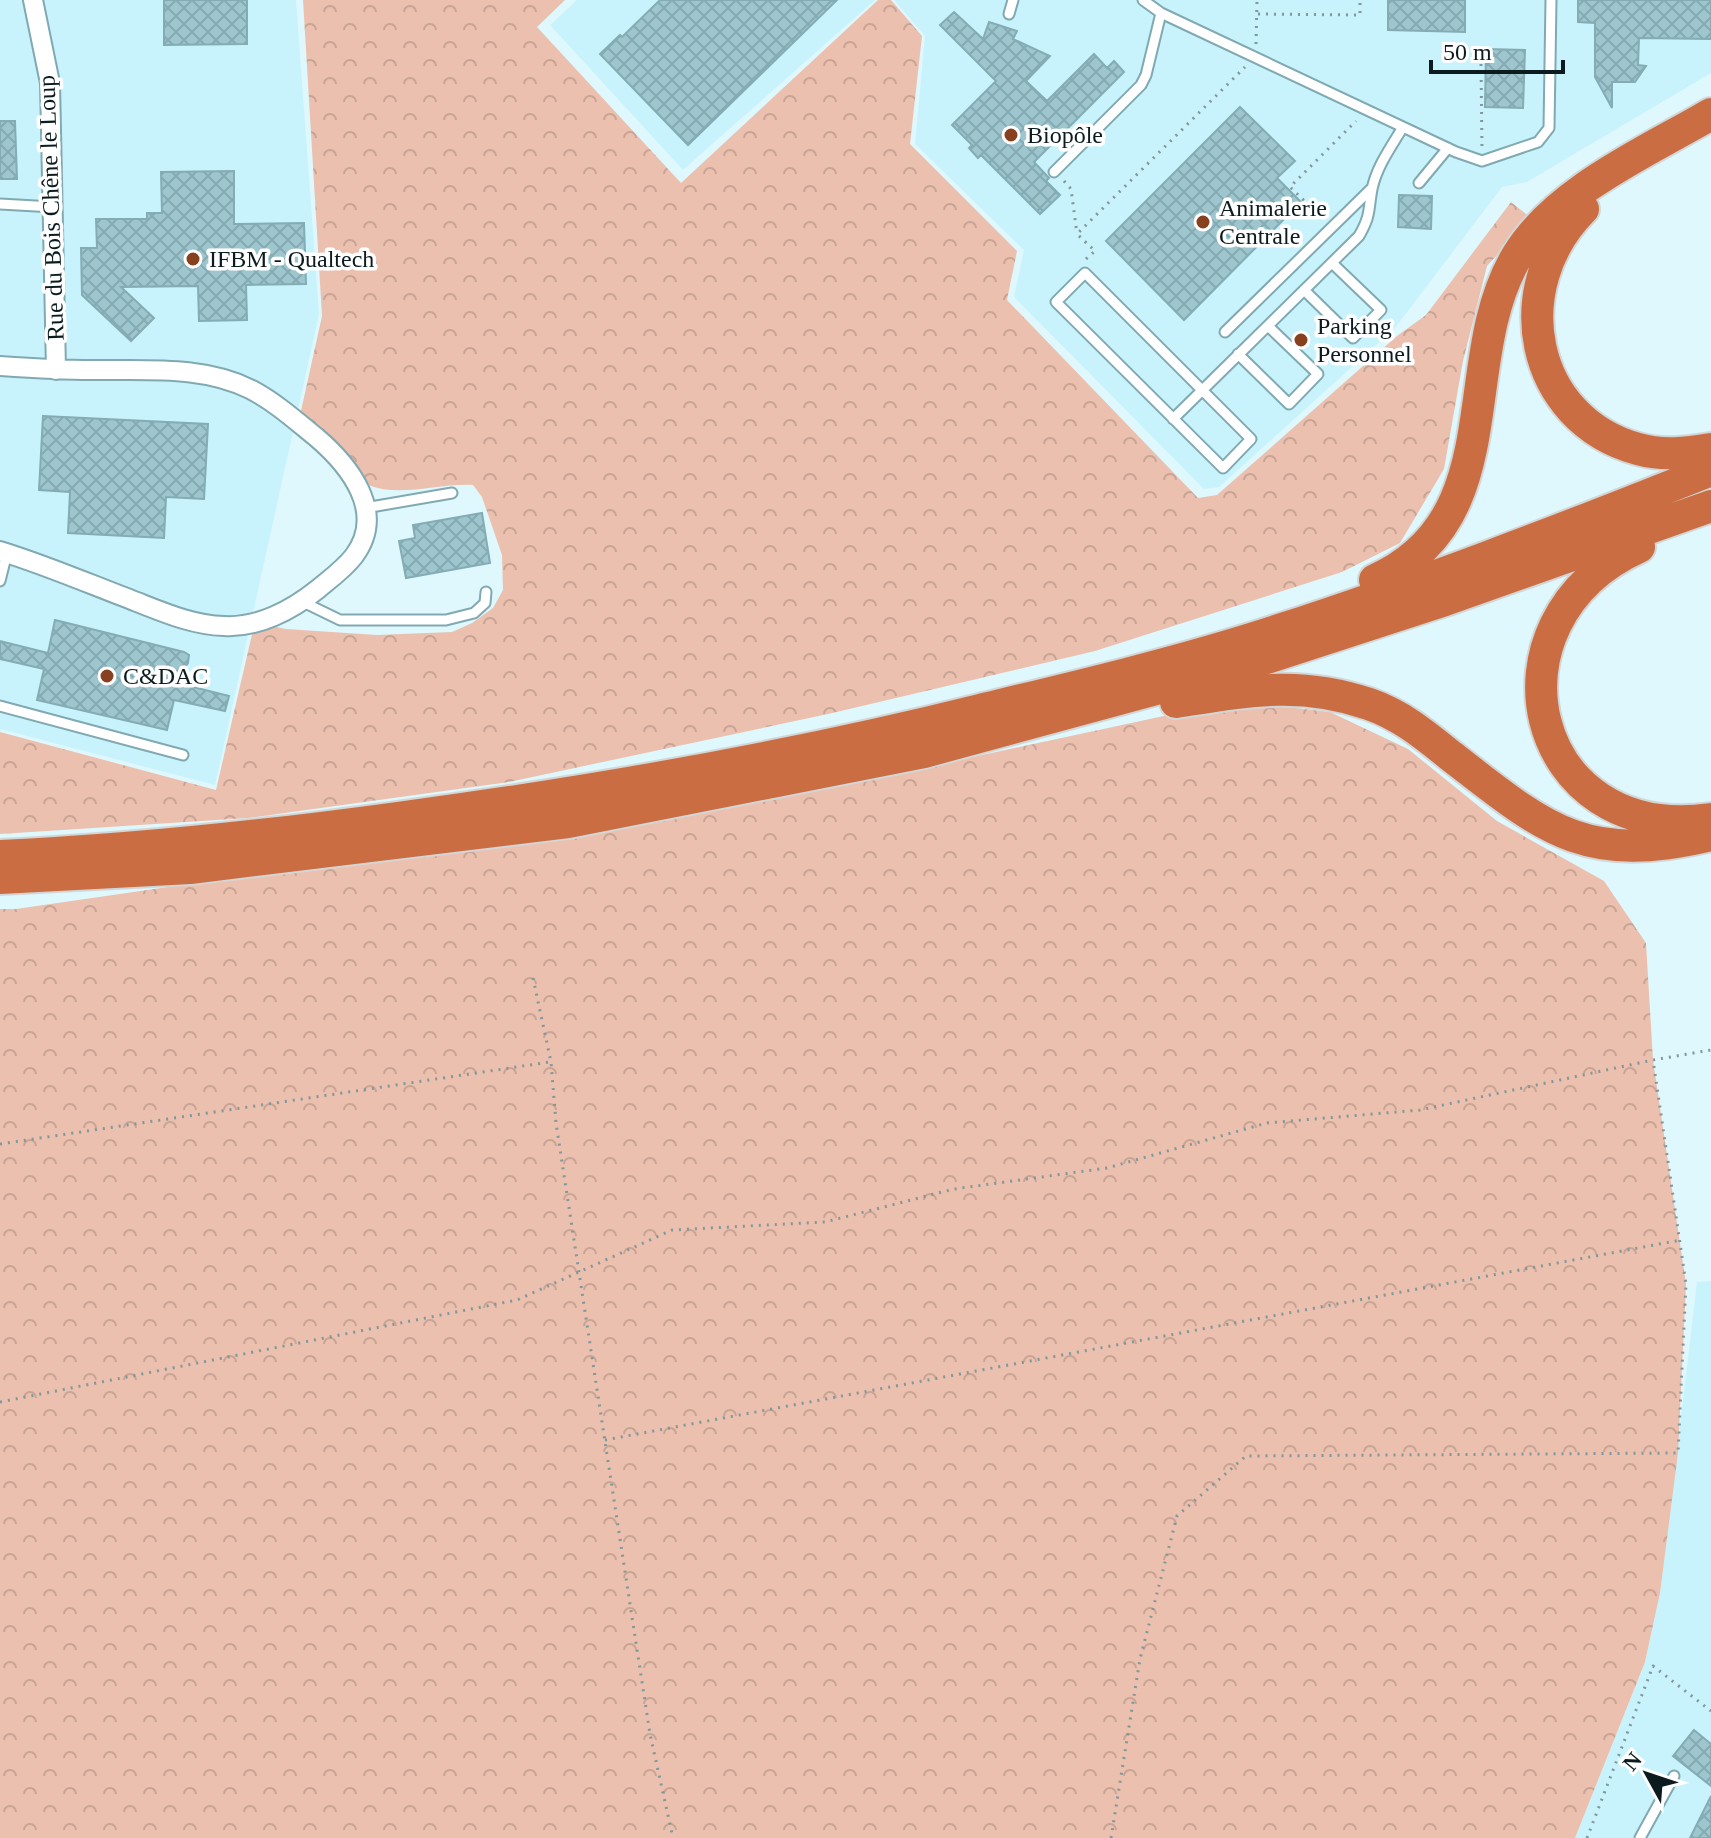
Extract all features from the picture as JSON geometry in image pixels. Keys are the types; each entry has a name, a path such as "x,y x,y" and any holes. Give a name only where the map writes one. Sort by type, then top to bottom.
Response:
{"highway":[{"path":"1198,653 1392,572 1410,561 1424,547 1451,510 1467,472 1494,317 1517,256 1539,227 1573,198 1711,114"},
{"path":"1711,128 1612,187 1573,220 1559,238 1541,275 1535,314 1540,346 1552,378 1574,409 1593,426 1623,444 1639,449 1672,453 1711,449"},
{"path":"0,856 317,829 531,801 639,783 922,724 1251,639 1407,586 1711,470"},
{"path":"0,878 190,868 568,822 924,752 1263,659 1445,600 1701,510"},
{"path":"1701,510 1663,537 1606,565 1575,593 1548,641 1541,689 1545,719 1555,748 1572,773 1591,792 1632,815 1677,821 1711,819"},
{"path":"1064,715 1260,689 1289,688 1335,694 1370,704 1403,719 1505,798 1562,833 1606,845 1642,846 1711,835"}],"street":[{"name":"Rue du Bois Chêne le Loup","path":"33,0 50,83 56,370"},
{"path":"0,366 56,370 186,371 229,381 251,390 284,411 343,462 359,485 365,508 365,533 355,555 303,602 246,625 186,620 4,552"}],"lane":[{"path":"1009,14 1013,0"},
{"path":"1143,0 1161,13 1448,148 1482,161 1538,142 1549,128 1551,0"},
{"path":"1054,172 1141,85 1161,13"},
{"path":"1173,419 1359,236 1369,219 1372,188 1383,160 1403,127"},
{"path":"1419,183 1448,148"},
{"path":"1225,332 1372,188"},
{"path":"0,204 53,207"},
{"path":"1304,290 1353,338 1381,310 1332,263"},
{"path":"1085,273 1202,390 1251,439 1223,468 1056,302 1085,273"},
{"path":"1238,354 1289,404 1318,374 1268,326"},
{"path":"365,508 452,493"},
{"path":"0,581 4,552"},
{"path":"303,602 340,620 446,620 474,613 485,603 486,592"},
{"path":"0,706 183,755"},
{"path":"1640,1838 1674,1776"}],"path":[{"path":"1077,234 1255,57 1257,0"},
{"path":"1257,13 1360,15 1360,0"},
{"path":"1481,64 1482,161"},
{"path":"1332,228 1290,187 1368,110"},
{"path":"1054,172 1071,189 1077,234 1095,251 1080,265 1085,273"},
{"path":"533,978 551,1062 556,1123 650,1734 673,1838"},
{"path":"0,1402 517,1300 672,1230 825,1222 954,1189 1107,1168 1267,1123 1420,1110 1711,1050"},
{"path":"1111,1838 1140,1659 1177,1516 1246,1456 1678,1453 1686,1284 1653,1060"},
{"path":"0,1144 551,1062"},
{"path":"605,1440 1681,1240"},
{"path":"1587,1838 1653,1666 1711,1711"}],"shaded area":[{"path":"0,0 296,0 319,314 215,785 0,729"},
{"path":"577,0 875,0 683,170 550,25"},
{"path":"894,0 1711,0 1711,73 1527,182 1502,187 1395,328 1219,487 1204,489 1014,297 1024,250 915,144 925,36"},
{"path":"1711,1281 1711,1838 1575,1838 1645,1662 1660,1593 1697,1282"}],"green space":[{"path":"303,0 565,0 537,27 681,183 878,0 891,0 922,36 910,144 1017,251 1007,300 1198,498 1217,495 1397,336 1426,315 1511,202 1531,218 1487,266 1463,361 1444,469 1400,543 1342,572 1095,651 828,714 509,782 248,818 0,834 0,732 216,790 253,630 266,625 377,635 452,632 493,608 503,590 502,555 482,497 473,485 393,490 368,485 299,420 322,316"},
{"path":"1278,706 1330,712 1408,749 1497,821 1604,881 1646,943 1653,1060 1686,1284 1678,1453 1660,1593 1645,1662 1575,1838 0,1838 0,909 777,799 1201,708"}],"building":[{"path":"164,0 247,0 247,44 164,45"},
{"path":"660,0 837,0 688,145 600,54"},
{"path":"1388,0 1465,0 1465,32 1388,30"},
{"path":"1578,0 1711,0 1711,39 1639,38 1638,65 1646,66 1635,82 1612,82 1612,108 1595,77 1595,23 1578,22"},
{"name":"Biopôle","path":"954,12 983,39 989,22 1017,31 1013,39 1050,56 1026,81 1047,101 1094,54 1107,68 1114,61 1124,72 1034,162 1060,195 1040,214 981,155 978,158 969,148 972,145 952,125 996,81 940,25"},
{"path":"1486,49 1525,50 1523,108 1485,107"},
{"name":"Animalerie Centrale","path":"1240,107 1295,161 1277,178 1301,202 1184,320 1106,241"},
{"path":"0,121 15,121 17,179 0,179"},
{"name":"IFBM - Qualtech","path":"234,171 234,224 304,223 306,284 246,285 247,320 199,321 198,286 121,287 154,318 131,341 82,295 81,248 97,248 96,219 147,219 147,213 162,213 161,172"},
{"path":"1399,195 1432,196 1431,229 1398,227"},
{"path":"43,416 208,424 204,499 166,497 164,538 68,533 70,492 39,490"},
{"path":"482,513 490,563 406,578 399,541 415,538 413,525"},
{"path":"55,620 184,652 189,655 188,663 173,682 229,696 225,711 174,700 167,730 37,700 44,669 0,659 0,641 48,653"},
{"path":"1694,1730 1711,1744 1711,1786 1673,1756"},
{"path":"1711,1796 1711,1838 1690,1838"}],"place":[{"name":"Biopôle","path":"1011,135"},
{"name":"Animalerie Centrale","path":"1203,222"},
{"name":"IFBM - Qualtech","path":"193,259"},
{"name":"Parking Personnel","path":"1301,340"},
{"name":"C&DAC","path":"107,676"}]}
